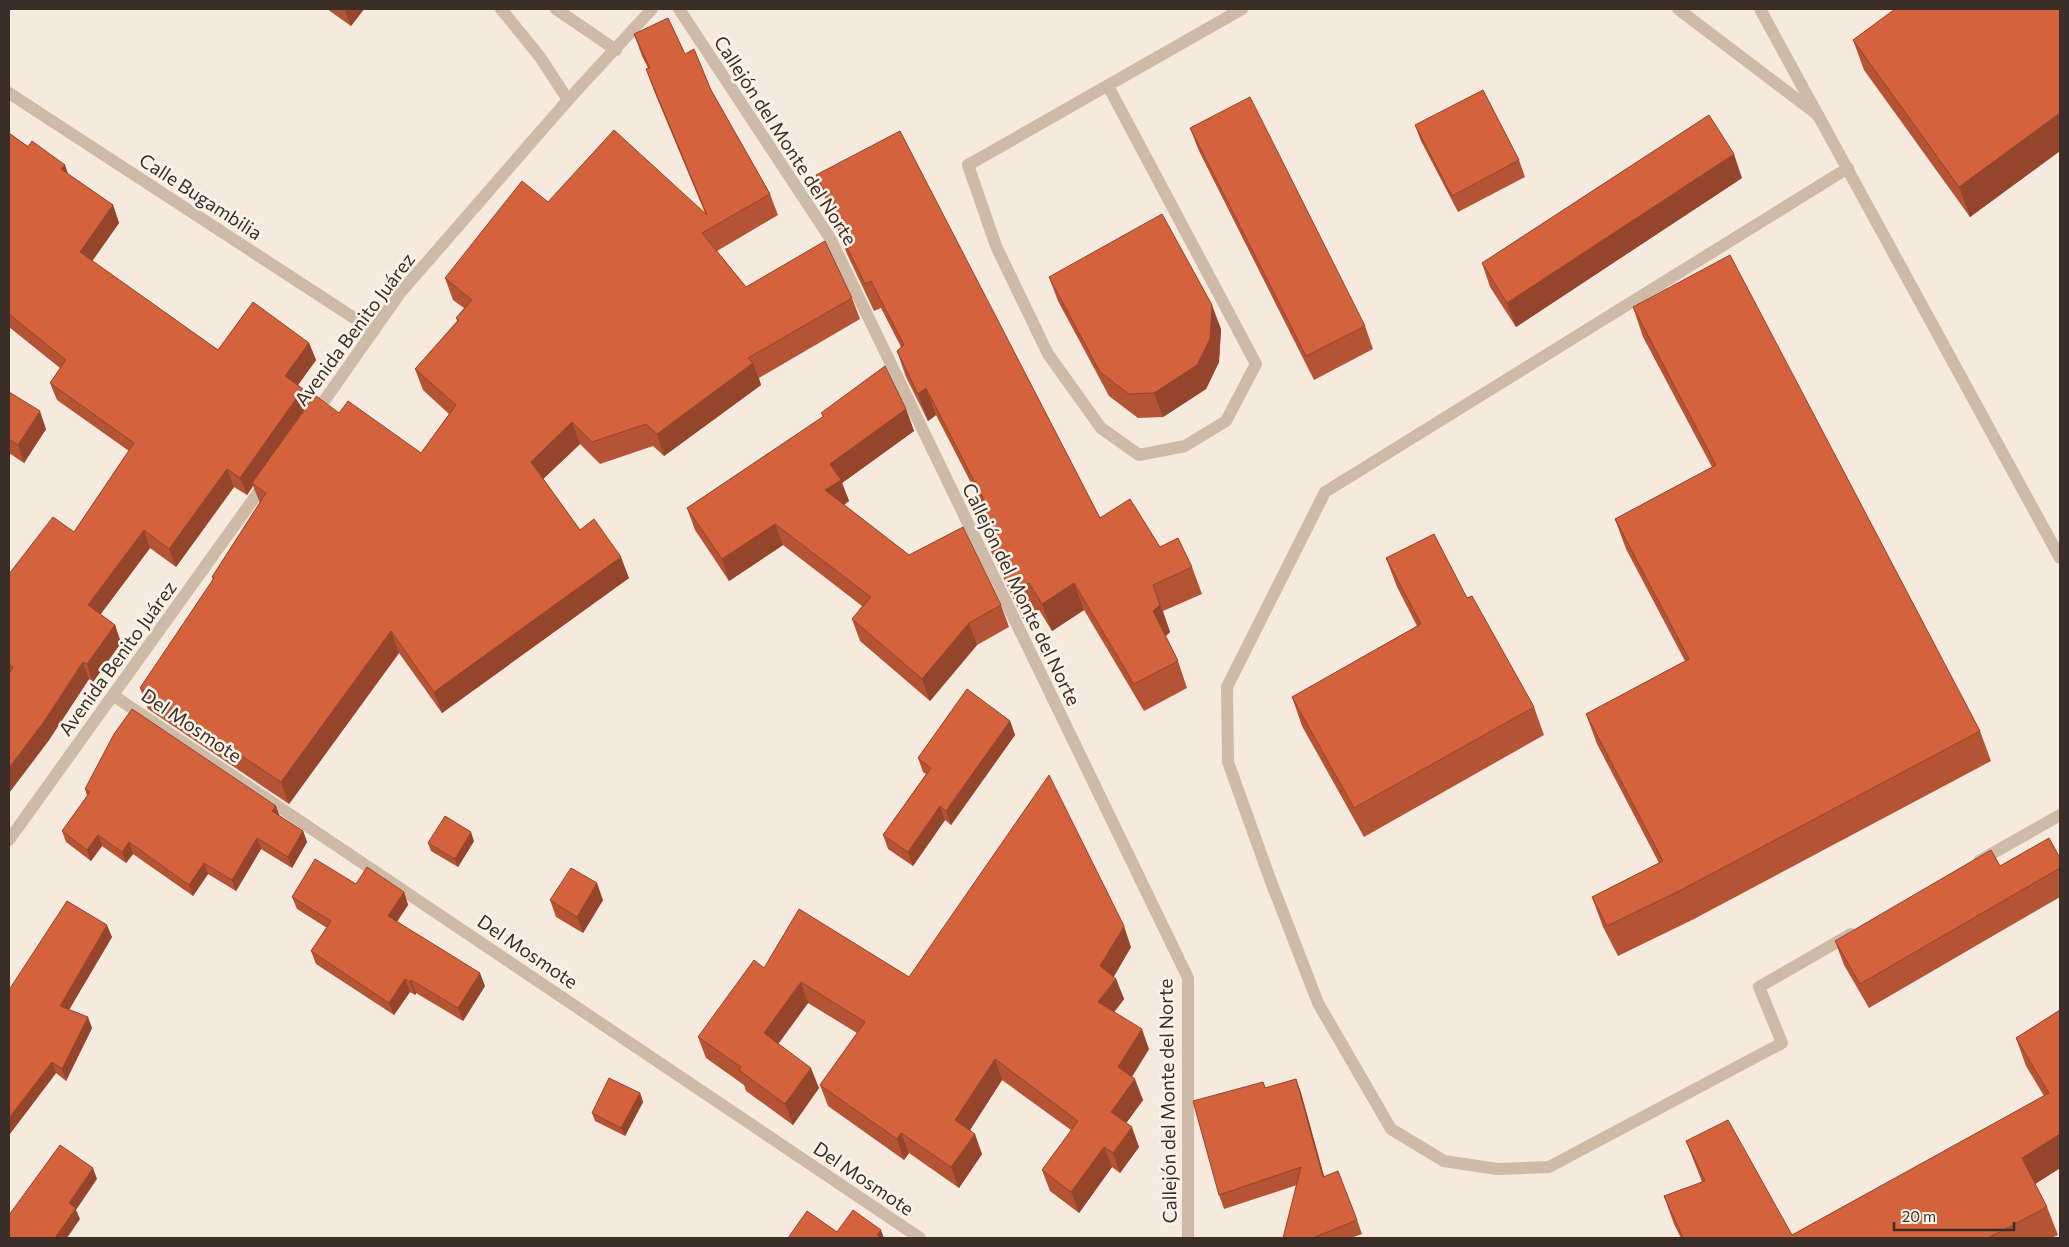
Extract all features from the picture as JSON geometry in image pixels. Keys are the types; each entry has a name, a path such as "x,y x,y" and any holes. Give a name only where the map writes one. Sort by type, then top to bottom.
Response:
{"street":[{"path":"501,9 540,57 568,100"},
{"path":"556,9 616,50"},
{"name":"Avenida Benito Juárez","path":"304,428 400,293 568,100 652,9"},
{"name":"Callejón del Monte del Norte","path":"679,9 830,238 1188,978 1188,1238"},
{"path":"1108,86 1256,364 1226,421 1185,446 1139,455 1101,428 1048,354 996,246 968,165 1242,9"},
{"path":"1678,9 1818,115"},
{"path":"1760,9 2060,558"},
{"name":"Calle Bugambilia","path":"9,93 374,331"},
{"path":"1848,168 1325,492 1227,687 1228,762 1318,1003 1391,1129 1444,1161 1497,1169 1549,1167 1782,1043 1758,987 1862,928"},
{"name":"Avenida Benito Juárez","path":"9,840 276,469"},
{"name":"Del Mosmote","path":"114,696 920,1238"},
{"path":"1965,869 2060,815"}],"building":[{"path":"1895,9 2060,9 2060,113 1959,187 1853,40"},
{"path":"668,18 685,54 694,49 711,90 770,194 702,233 746,287 825,241 852,298 748,358 753,363 657,434 646,424 592,442 572,422 531,462 580,530 594,519 621,557 434,692 391,631 281,782 140,688 214,578 212,577 266,493 252,483 315,395 339,413 348,401 421,453 456,405 415,369 459,320 456,318 472,300 445,278 522,181 548,202 614,130 707,215 646,69 650,68 634,34"},
{"path":"1483,90 1519,160 1452,196 1415,125"},
{"path":"1250,97 1365,326 1306,356 1190,128"},
{"path":"1709,115 1734,154 1507,303 1482,263"},
{"path":"900,131 1100,518 1130,499 1160,547 1178,538 1192,567 1153,585 1160,605 1153,611 1178,661 1134,684 1074,583 1042,604 1029,583 1013,592 976,514 988,508 926,388 918,394 897,351 904,345 871,281 865,284 837,227 842,225 816,175"},
{"path":"9,133 28,147 32,141 65,165 61,169 113,205 80,252 218,350 253,302 309,343 285,376 303,389 240,478 227,469 169,549 144,530 88,605 115,625 87,664 83,662 43,723 9,768 9,674 13,667 9,664 9,574 53,517 74,532 134,443 50,383 66,360 9,314"},
{"path":"1162,214 1212,305 1210,339 1197,365 1154,393 1129,394 1100,372 1049,277"},
{"path":"1730,255 1980,731 1683,889 1607,926 1592,897 1663,861 1586,714 1689,659 1615,519 1716,465 1633,307"},
{"path":"885,366 906,409 830,464 841,480 825,490 909,555 963,527 1001,605 969,623 922,679 852,619 871,597 775,524 722,559 687,508 824,416 821,413"},
{"path":"9,392 40,411 18,445 9,439"},
{"path":"1434,534 1467,598 1472,596 1534,707 1354,808 1292,697 1421,624 1386,558"},
{"path":"967,689 1010,721 946,811 940,806 908,852 883,835 931,768 918,758"},
{"path":"132,709 276,806 272,811 303,831 288,857 257,838 232,880 204,863 189,885 129,842 122,852 98,835 87,850 62,831 90,792 85,789 114,734"},
{"path":"1049,775 1124,926 1100,966 1116,979 1098,1002 1142,1029 1118,1067 1135,1079 1111,1112 1132,1127 1113,1153 1104,1147 1071,1192 1042,1170 1078,1121 995,1059 955,1120 975,1134 951,1167 901,1133 897,1139 820,1085 865,1022 801,982 764,1033 811,1068 785,1104 739,1070 741,1067 698,1037 754,960 764,968 799,909 909,977"},
{"path":"445,816 471,832 455,859 428,843"},
{"path":"2049,838 2060,858 2060,868 1860,984 1835,941 1991,850 2000,866"},
{"path":"315,859 356,884 367,867 404,892 388,916 480,973 458,1008 411,980 410,982 405,979 389,1003 311,951 331,921 292,897"},
{"path":"571,868 597,883 577,917 550,900"},
{"path":"67,901 107,925 60,1006 88,1017 62,1069 52,1062 9,1118 9,990"},
{"path":"2060,1010 2060,1134 2022,1158 2047,1207 1988,1238 1683,1238 1664,1196 1705,1181 1686,1141 1728,1120 1792,1235 2049,1093 2016,1038"},
{"path":"609,1078 640,1093 621,1128 592,1113"},
{"path":"1296,1079 1323,1177 1338,1171 1357,1220 1315,1238 1283,1238 1301,1167 1219,1195 1193,1101 1263,1082 1265,1088"},
{"path":"60,1145 93,1168 69,1203 76,1208 55,1238 9,1238 9,1215"},
{"path":"853,1210 881,1230 877,1235 881,1238 788,1238 807,1211 837,1232"}]}
